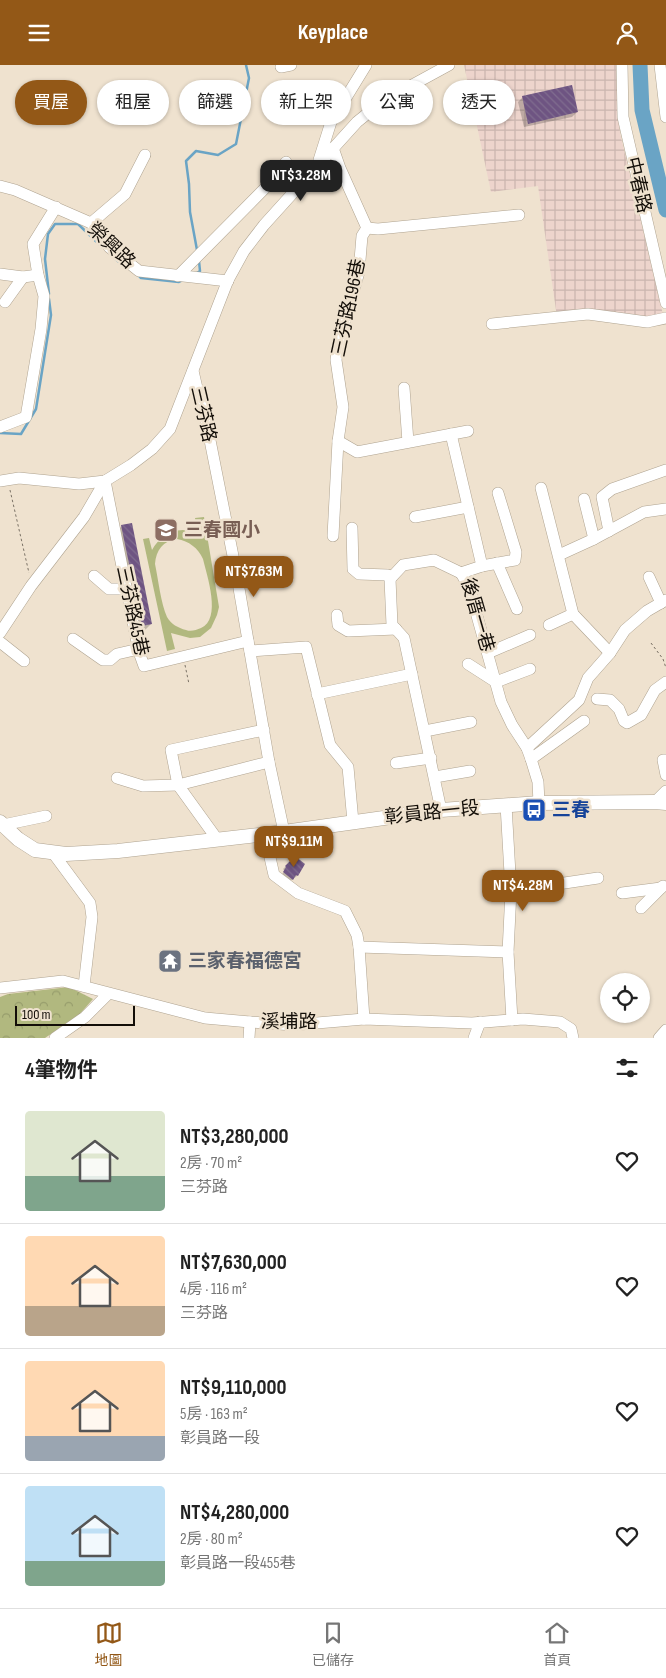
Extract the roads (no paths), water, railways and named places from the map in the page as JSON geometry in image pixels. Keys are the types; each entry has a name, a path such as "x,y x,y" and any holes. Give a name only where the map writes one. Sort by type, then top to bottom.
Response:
{"main road":[{"name":"彰員路一段","path":"2,823 18,839 35,851 53,853 118,851 284,832 441,810 539,803 661,802"}],"street":[{"path":"318,164 331,122 366,65"},
{"name":"三芬路","path":"284,832 269,761 203,405 193,371 228,281 249,245 281,205 357,122 383,101 449,65"},
{"name":"中春路","path":"622,65 623,117 666,303"},
{"path":"660,65 666,117"},
{"path":"333,148 366,228 378,229 518,215"},
{"path":"90,223 125,194 145,155"},
{"path":"178,276 277,176 286,162"},
{"name":"榮興路","path":"0,187 15,190 90,223 109,247 139,271 228,281"},
{"path":"0,427 26,417 41,329 44,297 38,275 34,244 56,207"},
{"name":"三芬路196巷","path":"333,536 338,441 344,407 336,360 338,345 359,272 362,236 366,228"},
{"path":"0,273 23,277 38,275"},
{"path":"5,303 23,277"},
{"path":"492,324 588,314 647,321 666,318"},
{"path":"4,481 19,478 79,484 105,481 152,449 170,429 193,371"},
{"path":"404,388 408,442"},
{"path":"338,441 357,452 468,431"},
{"name":"後厝一巷","path":"451,434 482,566 461,573 468,587 501,702 529,754 538,781 539,803"},
{"path":"609,531 602,497 612,489 666,470"},
{"path":"0,633 32,586 84,517 105,481"},
{"name":"三芬路45巷","path":"105,481 144,666 183,657 249,646 306,647 317,694"},
{"path":"541,488 573,614 610,653"},
{"path":"482,566 515,560 516,552 498,493"},
{"path":"584,499 594,539"},
{"path":"415,517 468,507"},
{"path":"559,555 594,539 644,512 666,509"},
{"path":"352,528 353,569 359,574 388,575 390,579 392,625 404,638 441,810"},
{"path":"390,579 403,565 434,560 461,573"},
{"path":"497,563 517,609"},
{"path":"94,576 109,589 127,589"},
{"path":"529,754 579,701 588,678 610,653 625,630 647,611 664,602 649,577"},
{"path":"549,625 573,614"},
{"path":"337,615 338,625 348,631 396,629"},
{"path":"488,653 530,635"},
{"path":"73,639 103,660 110,660 117,654 139,649"},
{"path":"0,643 24,661"},
{"path":"468,665 496,682 530,669"},
{"path":"353,822 348,767 330,745 317,694 412,674"},
{"path":"597,699 610,700 619,709 624,721 627,723 641,715 655,691 666,682"},
{"path":"529,754 584,721"},
{"path":"425,731 471,722"},
{"path":"218,839 178,785 171,750 264,730"},
{"path":"396,763 431,758"},
{"path":"666,760 663,761 666,775"},
{"path":"117,778 143,786 178,785 269,761"},
{"path":"435,777 470,771"},
{"path":"661,802 666,791"},
{"path":"506,805 511,891 508,952 512,1020"},
{"path":"2,823 46,815"},
{"path":"284,832 269,853 274,875 298,893 345,911 357,935 364,1019"},
{"path":"53,853 90,903 92,917 84,986"},
{"path":"511,891 598,878"},
{"path":"622,893 664,885"},
{"path":"641,908 664,885"},
{"path":"359,947 508,952"},
{"name":"溪埔路","path":"0,987 63,981 205,1018 293,1025 364,1019 480,1022 523,1019 560,1022 571,1029 573,1038"},
{"path":"55,1038 85,1017 108,994"},
{"path":"249,1038 250,1022"},
{"path":"474,1038 480,1022"}],"waterway":[{"path":"197,250 190,212 186,161 196,151 218,155 236,144 249,78 246,65"},
{"path":"640,65 642,110 666,210"},
{"path":"49,294 45,259 48,234 55,224 78,224 102,247"},
{"path":"114,258 123,265"},
{"path":"197,273 200,271 199,261"},
{"path":"138,275 141,278 179,282 183,280"},
{"path":"0,433 21,434 36,409 51,315 49,299"}],"place":[{"name":"三春國小","path":"166,530"},
{"name":"三春","path":"534,810"},
{"name":"三家春福德宮","path":"170,961"}]}
